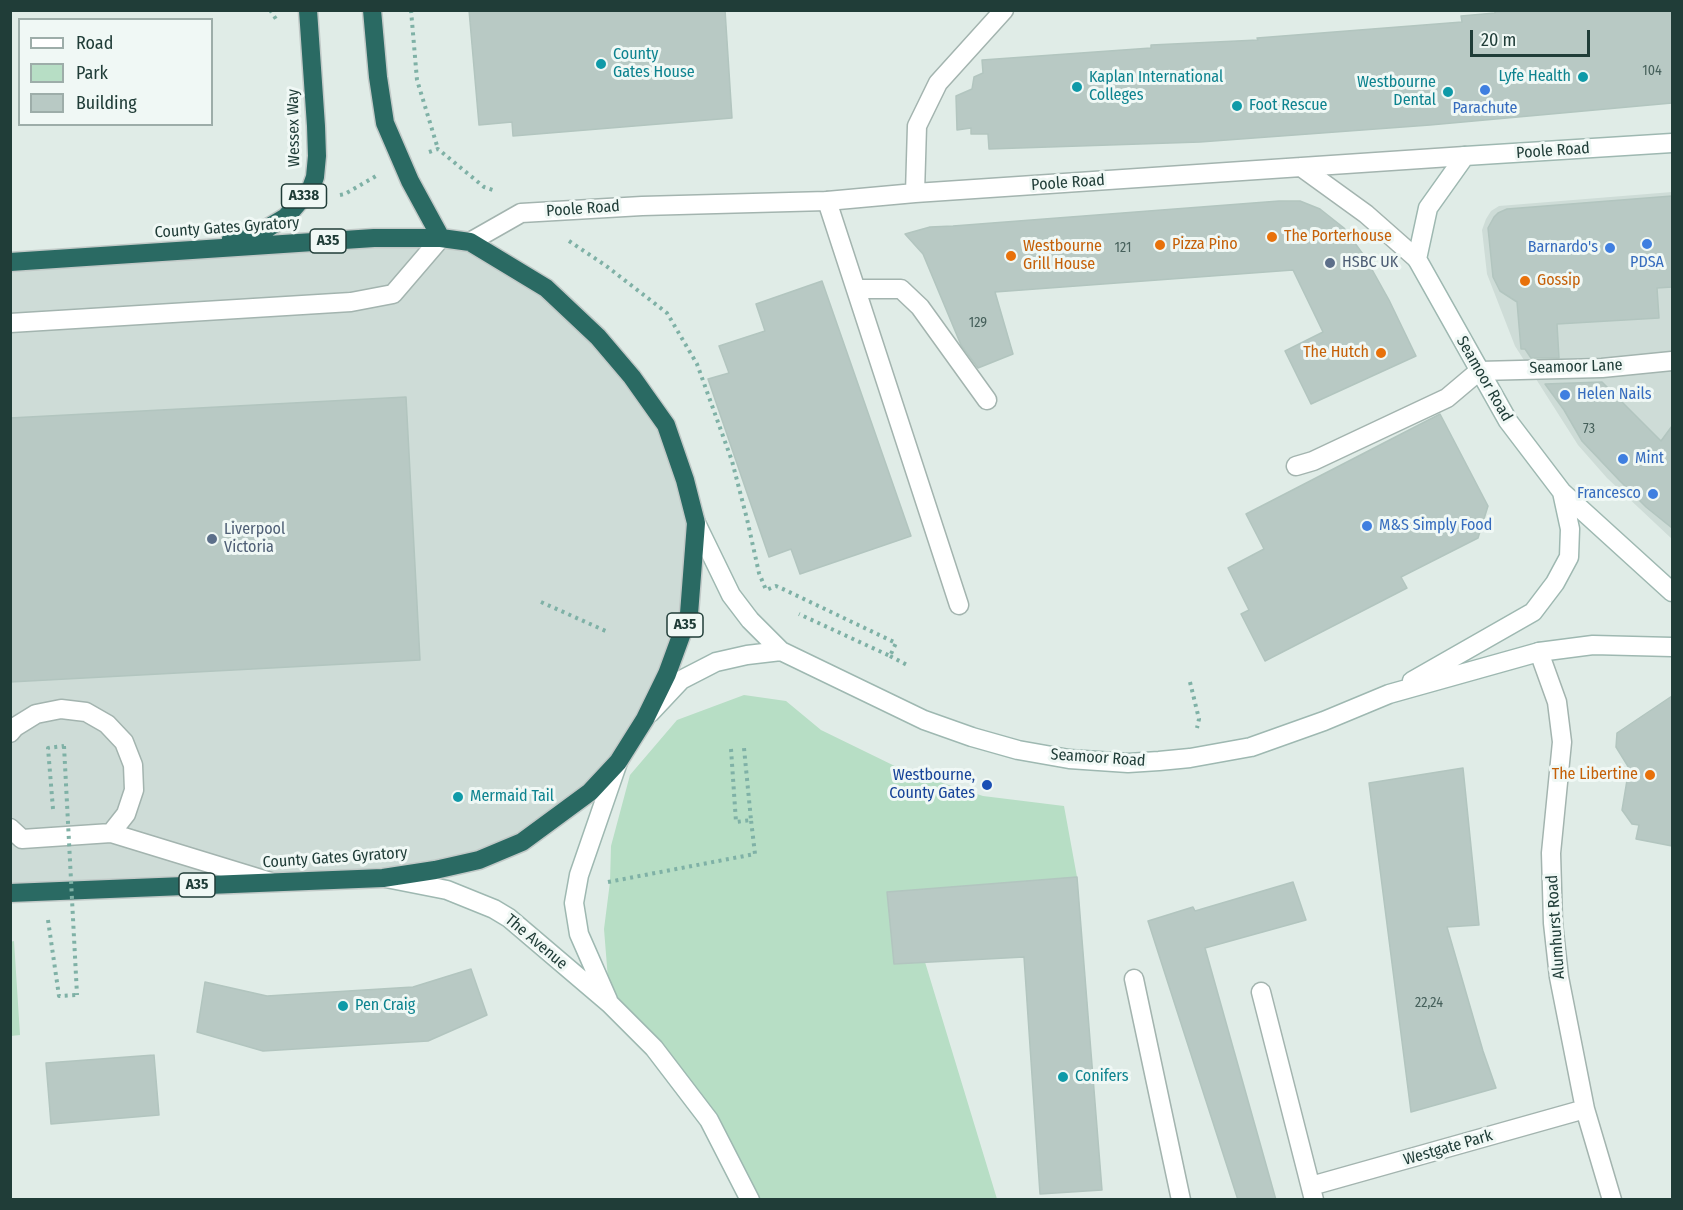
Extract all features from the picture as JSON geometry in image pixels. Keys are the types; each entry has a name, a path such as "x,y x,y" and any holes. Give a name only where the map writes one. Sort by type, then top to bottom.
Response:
{"highway":[{"name":"Wessex Way","path":"186,250 261,232 286,217 311,188 315,177 317,156 308,10"},
{"path":"372,10 378,77 386,123 401,161 441,238"},
{"name":"County Gates Gyratory","path":"10,262 374,238 441,238 470,242 546,288 598,337 632,377 666,425 685,480 696,523 689,614 667,674 645,719 618,762 590,792 522,842 479,860 383,878 10,893"}],"street":[{"path":"915,193 917,126 938,84 1004,10"},
{"name":"Poole Road","path":"470,242 522,213 642,206 827,201 915,193 1672,143"},
{"path":"1417,259 1428,208 1465,156"},
{"name":"Seamoor Road","path":"1301,167 1366,214 1417,259 1508,421 1562,492 1672,591"},
{"path":"827,201 959,605"},
{"path":"10,323 351,302 393,294 441,238"},
{"path":"857,289 901,289 920,307 987,399"},
{"name":"Seamoor Lane","path":"1479,371 1602,368 1672,362"},
{"path":"1296,466 1313,461 1447,398 1479,371"},
{"name":"Seamoor Road","path":"1389,694 1533,612 1555,584 1569,557 1570,529 1562,492"},
{"name":"Seamoor Road","path":"696,523 731,595 750,620 781,651 924,720 1018,750 1070,759 1128,763 1190,758 1251,747 1324,721 1389,694 1539,652 1593,645 1672,646"},
{"path":"645,719 681,680 716,662 781,651"},
{"name":"Alumhurst Road","path":"1539,652 1557,702 1562,742 1551,853 1559,977 1585,1109 1612,1200"},
{"path":"10,733 15,727 36,714 61,709 86,712 108,724 124,742 133,765 134,790 126,814 111,833"},
{"name":"The Avenue","path":"610,1004 579,934 574,903 579,875 618,762"},
{"path":"14,835 55,837 111,833 272,882"},
{"name":"The Avenue","path":"383,878 447,890 494,909 509,918 610,1004 654,1047 709,1120 750,1200"},
{"path":"1134,979 1181,1200"},
{"name":"Westgate Park","path":"1261,992 1313,1193 1585,1109"}],"path":[{"path":"411,10 417,80 438,149"},
{"path":"297,204 345,194 401,161"},
{"path":"785,590 896,643 890,656"},
{"path":"542,602 608,632"},
{"path":"799,614 909,666"},
{"path":"1190,682 1199,719 1190,758"},
{"path":"44,892 59,996 77,994 64,746 48,748 55,837"},
{"path":"577,888 754,854 744,748"},
{"path":"731,750 736,822 751,820"}],"shaded area":[{"path":"1672,192 1672,539 1607,478 1578,445 1515,346 1487,274 1482,230 1491,211 1499,206"},
{"path":"441,238 546,288 666,425 696,523 689,614 645,719 554,820 435,870 11,893 11,262"}],"green space":[{"path":"744,695 786,701 821,730 905,771 983,796 1064,806 1077,877 888,892 925,962 997,1199 750,1199 709,1120 610,1004 604,929 610,882 611,846 630,775 677,720"},
{"path":"14,941 20,1035 11,1036 10,942"}],"building":[{"name":"County Gates House","path":"469,10 725,10 732,118 513,136 512,122 479,125"},
{"path":"1495,10 1672,10 1672,103 1430,125 1200,142 989,149 988,134 971,134 971,128 957,130 956,96 972,89 974,77 983,73 982,60 1151,48 1151,45 1258,40 1257,38 1462,22 1461,16 1495,13"},
{"path":"1672,196 1672,287 1657,288 1659,318 1557,324 1559,358 1531,358 1525,349 1521,349 1517,302 1500,291 1493,277 1488,228 1494,217 1507,209"},
{"path":"1300,201 1320,209 1344,228 1365,257 1416,356 1311,404 1285,351 1323,332 1293,270 995,292 1013,354 978,368 961,345 923,254 905,234 930,227"},
{"path":"822,281 911,536 800,574 791,549 769,557 708,379 729,373 719,346 765,331 756,304"},
{"path":"1602,382 1661,441 1672,426 1672,528 1646,507 1582,441 1545,384"},
{"name":"Liverpool Victoria","path":"406,397 420,660 10,682 10,418"},
{"name":"M&S Simply Food","path":"1440,414 1488,506 1478,538 1401,577 1407,588 1265,661 1241,614 1249,610 1228,568 1264,549 1246,514"},
{"name":"The Libertine","path":"1672,696 1672,846 1636,839 1639,825 1632,824 1622,810 1629,768 1616,747 1617,733"},
{"path":"1463,768 1479,925 1447,927 1496,1088 1411,1112 1369,783"},
{"name":"Conifers","path":"1077,877 1102,1190 1040,1194 1024,957 894,964 887,892"},
{"path":"1293,882 1306,920 1205,948 1276,1200 1238,1200 1148,921 1193,907 1195,911"},
{"name":"Pen Craig","path":"471,969 487,1015 428,1041 263,1051 197,1032 205,982 267,996 413,987"},
{"path":"154,1055 159,1115 51,1124 46,1063"}],"place":[{"name":"County Gates House","path":"601,64"},
{"name":"Lyfe Health","path":"1583,77"},
{"name":"Kaplan International Colleges","path":"1077,87"},
{"name":"Parachute","path":"1485,90"},
{"name":"Westbourne Dental","path":"1448,92"},
{"name":"Foot Rescue","path":"1237,106"},
{"name":"The Porterhouse","path":"1272,237"},
{"name":"PDSA","path":"1647,244"},
{"name":"Pizza Pino","path":"1160,245"},
{"name":"Barnardo's","path":"1610,248"},
{"name":"Westbourne Grill House","path":"1011,256"},
{"name":"HSBC UK","path":"1330,263"},
{"name":"Gossip","path":"1525,281"},
{"name":"The Hutch","path":"1381,353"},
{"name":"Helen Nails","path":"1565,395"},
{"name":"Mint","path":"1623,459"},
{"name":"Francesco","path":"1653,494"},
{"name":"M&S Simply Food","path":"1367,526"},
{"name":"Liverpool Victoria","path":"212,539"},
{"name":"The Libertine","path":"1650,775"},
{"name":"Westbourne, County Gates","path":"987,785"},
{"name":"Mermaid Tail","path":"458,797"},
{"name":"Pen Craig","path":"343,1006"},
{"name":"Conifers","path":"1063,1077"}]}
